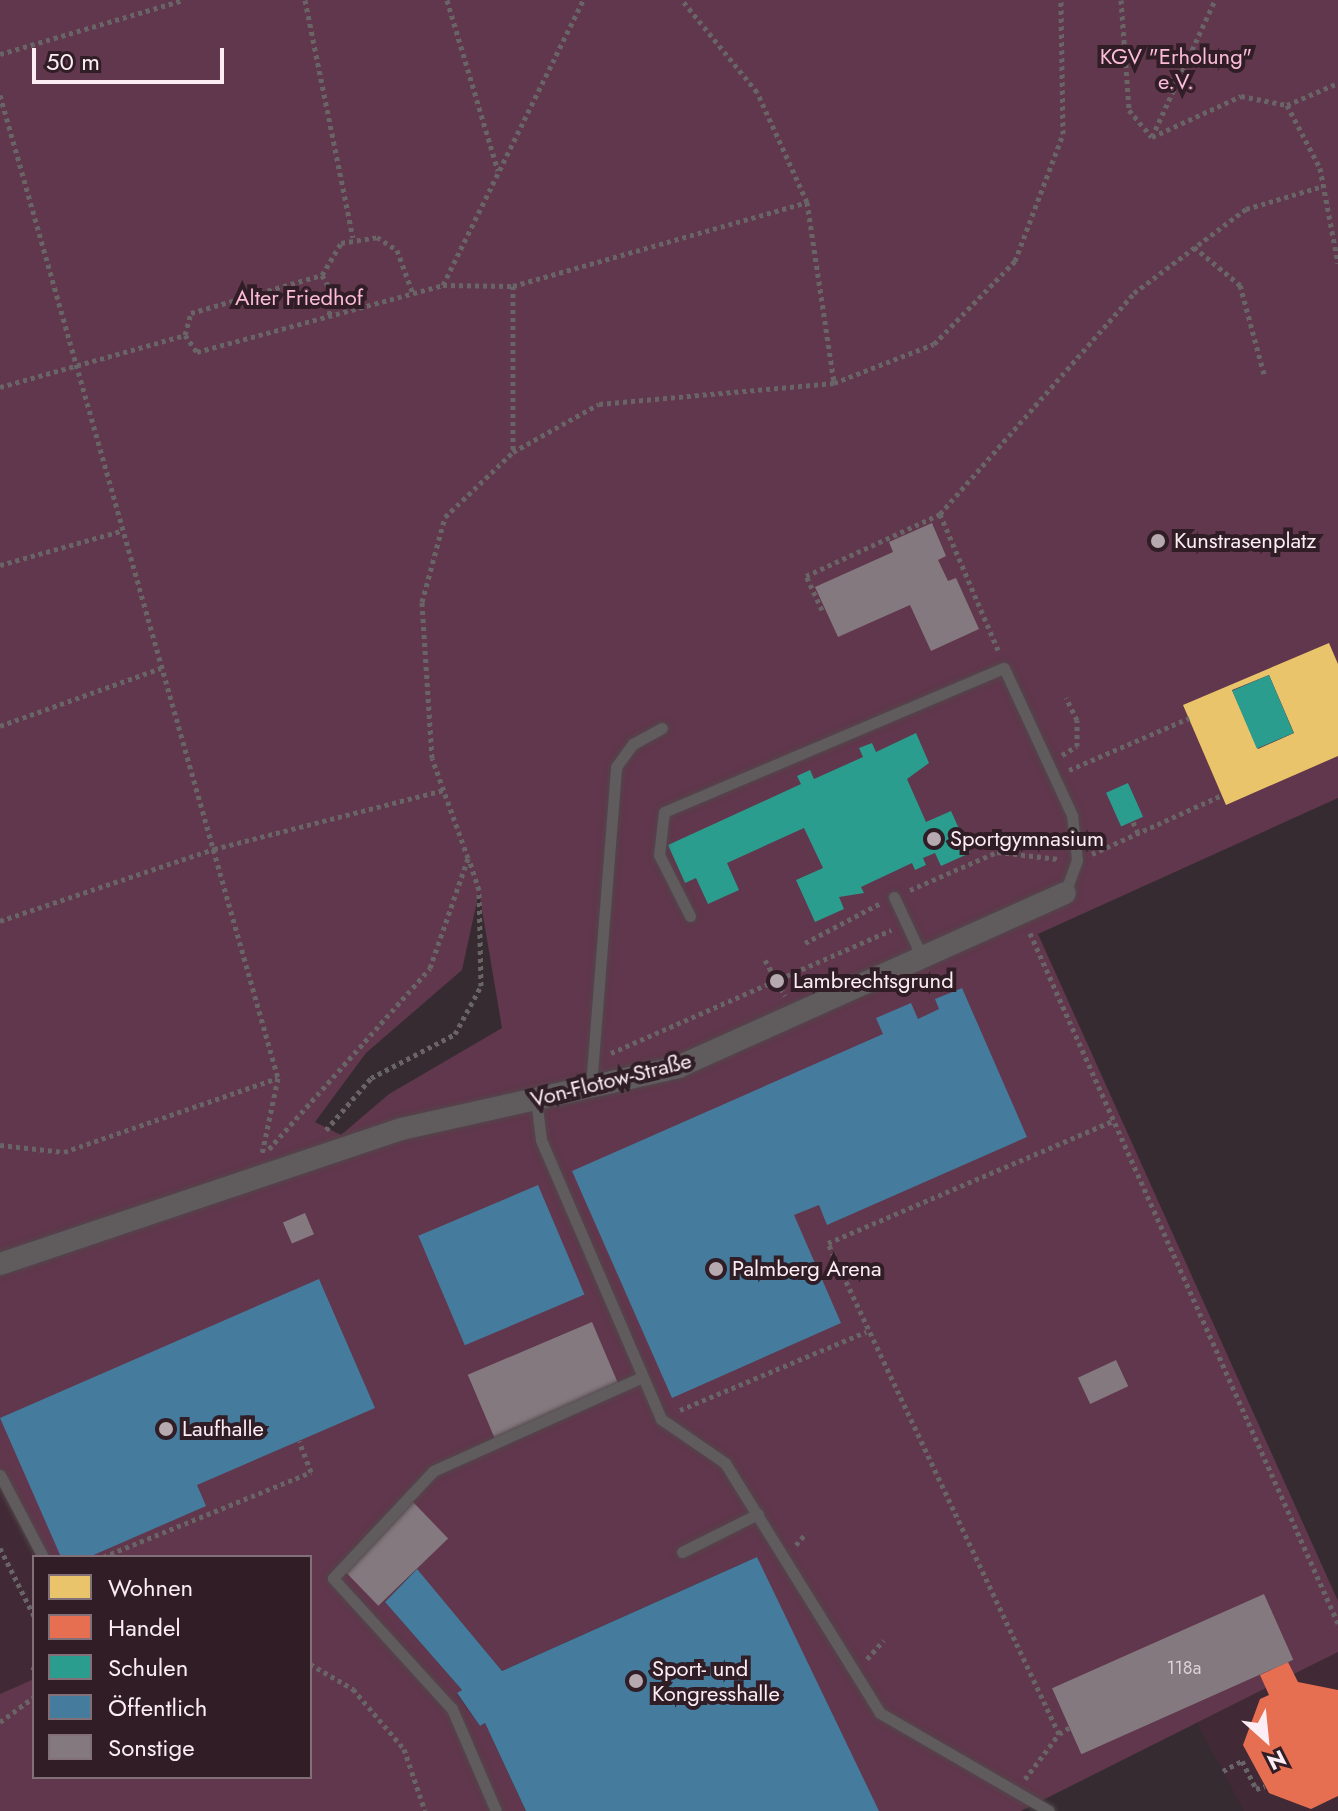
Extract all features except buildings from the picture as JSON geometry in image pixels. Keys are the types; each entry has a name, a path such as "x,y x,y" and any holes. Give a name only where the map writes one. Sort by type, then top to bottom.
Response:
{"street":[{"name":"Von-Flotow-Straße","path":"0,1264 299,1160 536,1099 678,1067 1065,893"}],"lane":[{"name":"Von-Flotow-Straße","path":"1004,668 1072,815 1077,860 1065,893"},
{"path":"690,916 659,855 664,812 1004,668"},
{"path":"591,1086 616,767 633,744 662,728"},
{"path":"894,897 922,957"},
{"path":"536,1099 541,1140 661,1419 725,1463 880,1713 1049,1811"},
{"path":"496,1811 452,1709 333,1578 433,1471 642,1377"},
{"path":"0,1475 42,1555"},
{"path":"682,1552 758,1514"}],"path":[{"path":"0,54 184,0"},
{"path":"305,0 353,237"},
{"path":"447,0 499,172"},
{"path":"443,285 583,0"},
{"path":"682,0 757,92 807,202 834,383"},
{"path":"299,1160 371,1078 455,1034 481,986 479,890 432,758 422,602 445,517 513,452 599,404 834,383 934,344 1015,261 1063,134 1061,0"},
{"path":"1121,0 1129,110 1152,137"},
{"path":"1152,137 1215,0"},
{"path":"1152,137 1241,96 1287,105 1338,83"},
{"path":"0,95 278,1078 260,1159 430,968 468,858"},
{"path":"1287,105 1323,186 1338,263"},
{"path":"822,610 806,576 940,514 1134,293 1246,209 1323,186"},
{"path":"185,335 197,352 443,285 513,286 807,202"},
{"path":"322,275 331,252 353,237 377,237 397,250 413,294"},
{"path":"1194,247 1240,285 1264,374"},
{"path":"322,275 333,295 329,316"},
{"path":"185,335 191,313 322,275"},
{"path":"513,286 513,452"},
{"path":"0,387 76,369 185,335"},
{"path":"940,514 1004,668"},
{"path":"0,565 121,531"},
{"path":"0,726 161,668"},
{"path":"1047,764 1077,746 1066,697"},
{"path":"1053,777 1189,718"},
{"path":"0,921 214,849 443,790"},
{"path":"805,943 894,897 997,852 1077,860 1222,795"},
{"path":"1133,822 1138,833"},
{"path":"1021,913 1338,1623"},
{"path":"599,1058 907,923"},
{"path":"765,960 777,981"},
{"path":"0,1145 64,1152 278,1078"},
{"path":"1059,1734 867,1332 828,1243 1115,1120"},
{"path":"661,1419 867,1332"},
{"path":"108,1555 311,1472 299,1441"},
{"path":"0,1548 32,1612"},
{"path":"312,1665 353,1689 404,1749 425,1811"},
{"path":"0,1722 32,1698"},
{"path":"1015,1794 1059,1734 1070,1727"},
{"path":"1223,1771 1242,1761 1256,1789 1265,1786"}],"shaded area":[{"path":"0,1475 42,1555 32,1555 32,1680 0,1694"},
{"path":"1338,1652 1338,1811 1244,1811 1197,1723"}],"green space":[{"name":"Lambrechtsgrund","path":"0,0 1338,0 1338,798 1038,934 1338,1601 1338,1652 1021,1811 871,1811 757,1557 502,1671 416,1569 385,1602 462,1690 457,1694 480,1726 485,1723 526,1811 0,1811 0,1694 32,1680 32,1779 312,1779 312,1555 42,1555 0,1475","holes":["479,892 502,1028 389,1094 341,1135 315,1122 366,1053 462,970"]}],"place":[{"name":"Kunstrasenplatz","path":"1158,541"},
{"name":"Sportgymnasium","path":"934,839"},
{"name":"Lambrechtsgrund","path":"777,981"},
{"name":"Palmberg Arena","path":"716,1269"},
{"name":"Laufhalle","path":"166,1429"},
{"name":"Sport- und Kongresshalle","path":"636,1681"}],"park label":[{"name":"KGV \"Erholung\" e.V.","path":"1176,68"},
{"name":"Alter Friedhof","path":"299,298"}]}
